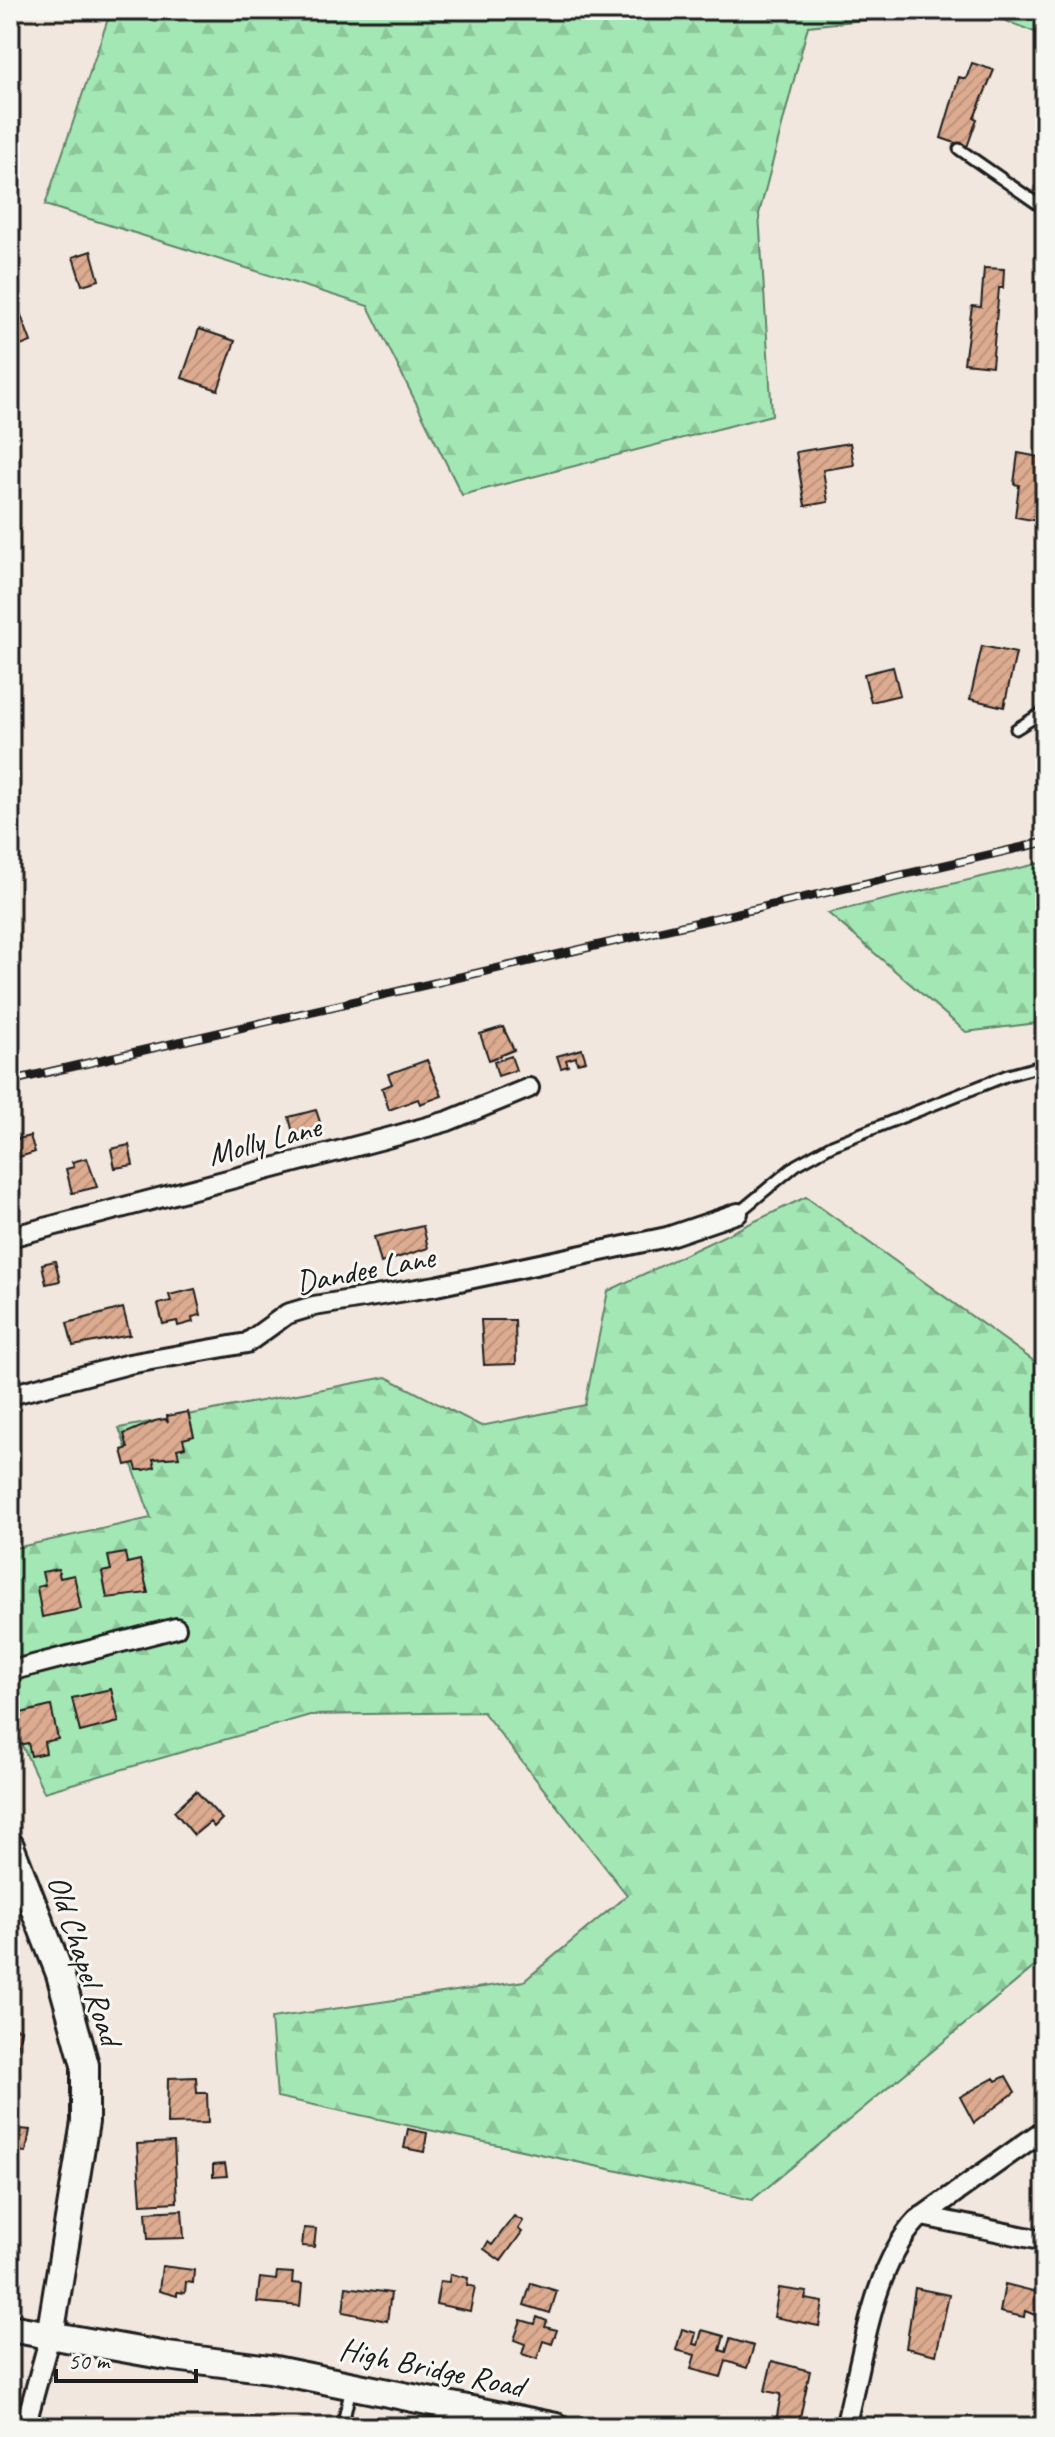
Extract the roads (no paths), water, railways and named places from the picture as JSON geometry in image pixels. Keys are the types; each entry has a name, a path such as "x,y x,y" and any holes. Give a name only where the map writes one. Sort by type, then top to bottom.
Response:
{"street":[{"name":"Molly Lane","path":"10,1237 448,1121 529,1088"},
{"name":"Dandee Lane","path":"10,1395 129,1364 247,1343 287,1314 314,1306 436,1286 667,1237 738,1213"},
{"path":"10,1671 176,1628"},
{"name":"Old Chapel Road","path":"10,1846 60,1974 85,2065 85,2122 50,2336 25,2427"},
{"path":"845,2427 889,2263 904,2236 922,2216 1045,2129"},
{"path":"922,2216 1045,2241"},
{"name":"High Bridge Road","path":"10,2328 352,2385 556,2427"}],"lane":[{"path":"959,149 1045,209"},
{"path":"1016,729 1045,711"},
{"path":"738,1213 796,1165 832,1145 1008,1075 1045,1065"},
{"path":"342,2427 352,2385"}],"railway":[{"path":"10,1081 1045,842"}]}
